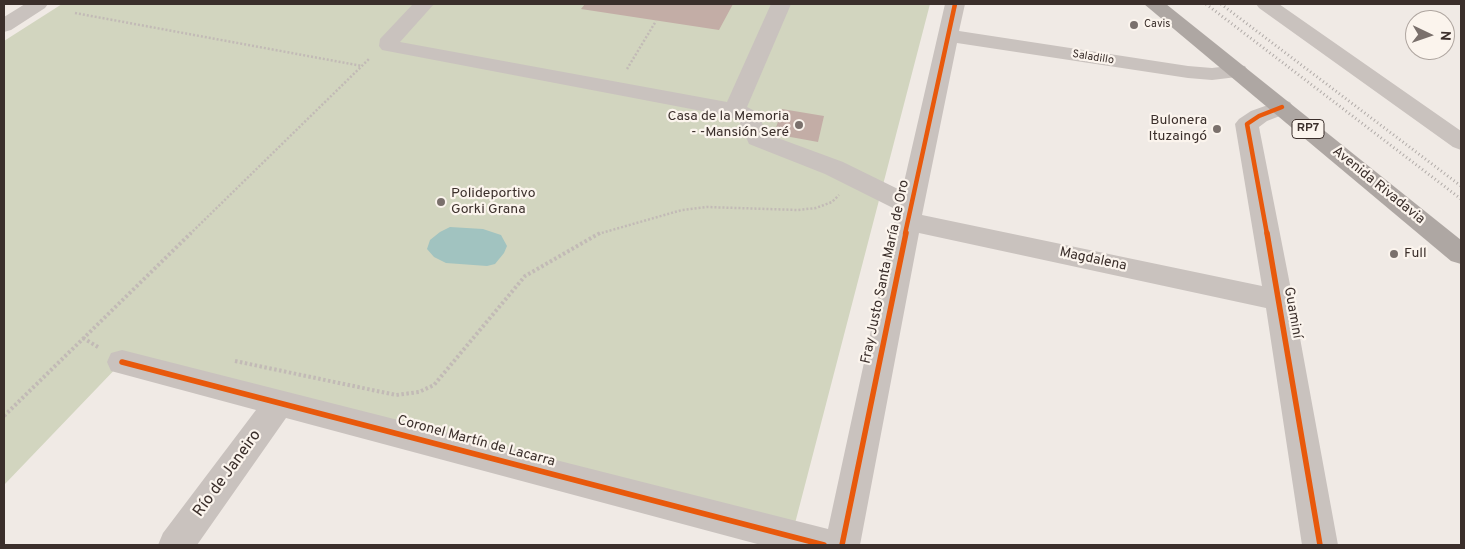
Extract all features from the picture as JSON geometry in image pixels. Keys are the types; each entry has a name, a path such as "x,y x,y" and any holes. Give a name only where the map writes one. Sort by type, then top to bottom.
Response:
{"main road":[{"name":"Avenida Rivadavia","path":"1154,4 1461,254"}],"street":[{"path":"4,26 38,4"},
{"path":"424,4 390,39 389,46 734,110 782,4"},
{"name":"Fray Justo Santa María de Oro","path":"842,545 955,4"},
{"path":"1266,4 1461,142"},
{"name":"Saladillo","path":"948,35 1188,72 1212,74 1237,71"},
{"name":"Guaminí","path":"1282,107 1259,116 1247,124 1320,545"},
{"name":"Magdalena","path":"734,110 749,117 757,139 809,158 855,179 910,213 1279,300"},
{"name":"Coronel Martín de Lacarra","path":"122,362 824,545"},
{"name":"Río de Janeiro","path":"176,545 280,402"}],"path":[{"path":"75,13 362,66"},
{"path":"616,88 656,20"},
{"path":"4,416 390,39"},
{"path":"226,360 396,395 419,392 434,385 525,276 600,233 682,210 706,207 798,210 816,208 832,202 855,179"},
{"path":"83,338 122,362"}],"green space":[{"name":"Polideportivo Gorki Grana","path":"62,4 930,4 793,531 122,362 4,485 4,41"}],"water":[{"path":"450,227 483,229 501,235 507,246 495,264 487,266 446,263 434,257 427,249 430,240"}],"building":[{"path":"585,4 733,4 719,30 581,9"},
{"name":"Casa de la Memoria - -Mansión Seré","path":"782,109 824,116 818,142 774,134"}],"railway":[{"path":"1206,4 1461,199"},
{"path":"1221,4 1461,186"}],"cycle path":[{"path":"842,545 911,206 955,4"},
{"path":"1282,107 1259,116 1247,124 1320,545"},
{"path":"122,362 824,545"}],"place":[{"name":"Cavis","path":"1134,25"},
{"name":"Casa de la Memoria - -Mansión Seré","path":"799,125"},
{"name":"Bulonera Ituzaingó","path":"1217,129"},
{"name":"Polideportivo Gorki Grana","path":"441,202"},
{"name":"Full","path":"1394,254"}]}
